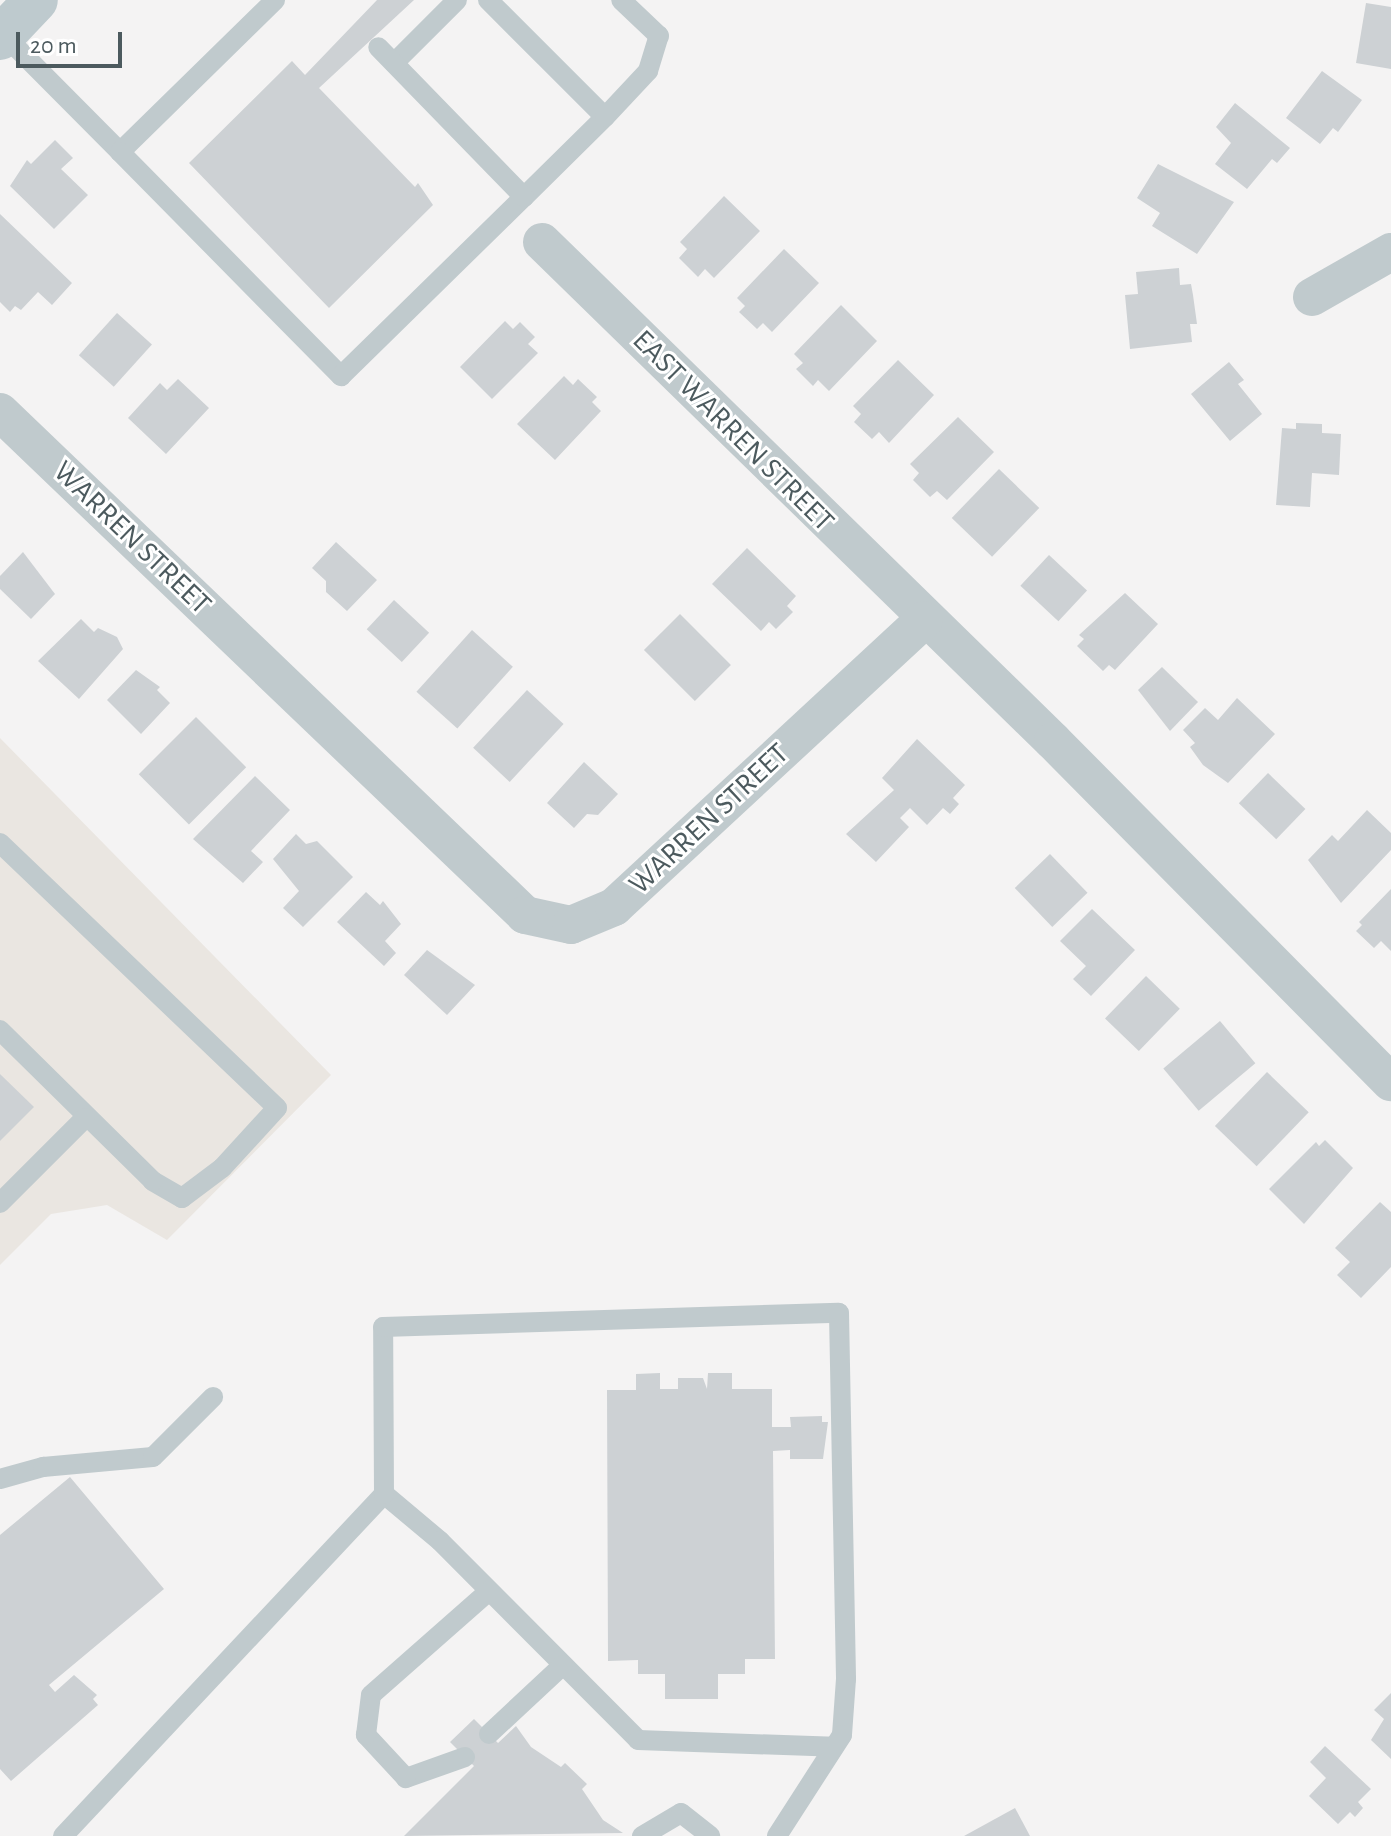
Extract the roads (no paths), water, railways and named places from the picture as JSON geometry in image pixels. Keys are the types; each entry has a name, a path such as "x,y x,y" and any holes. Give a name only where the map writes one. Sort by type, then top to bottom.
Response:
{"main road":[{"path":"2,36 36,0"}],"street":[{"name":"EAST WARREN STREET","path":"542,242 924,620"},
{"path":"1312,297 1391,252"},
{"name":"WARREN STREET","path":"0,412 525,915 556,922 571,925 614,907 924,620"},
{"path":"924,620 1053,741 1391,1082"}],"lane":[{"path":"120,152 275,0"},
{"path":"394,63 457,0"},
{"path":"488,0 605,117"},
{"path":"2,36 341,376 648,71 659,36 621,0"},
{"path":"378,47 524,197"},
{"path":"0,843 277,1108 222,1168 182,1198 153,1181 85,1118 0,1030"},
{"path":"0,1203 85,1118"},
{"path":"63,1836 384,1494 383,1327 839,1313 846,1679 842,1735 777,1836"},
{"path":"0,1479 43,1467 153,1457 213,1397"},
{"path":"384,1494 489,1591 638,1740 834,1747"},
{"path":"465,1757 406,1778 366,1735 371,1695 489,1591"},
{"path":"489,1734 563,1665"},
{"path":"642,1836 681,1813 710,1836"}]}
